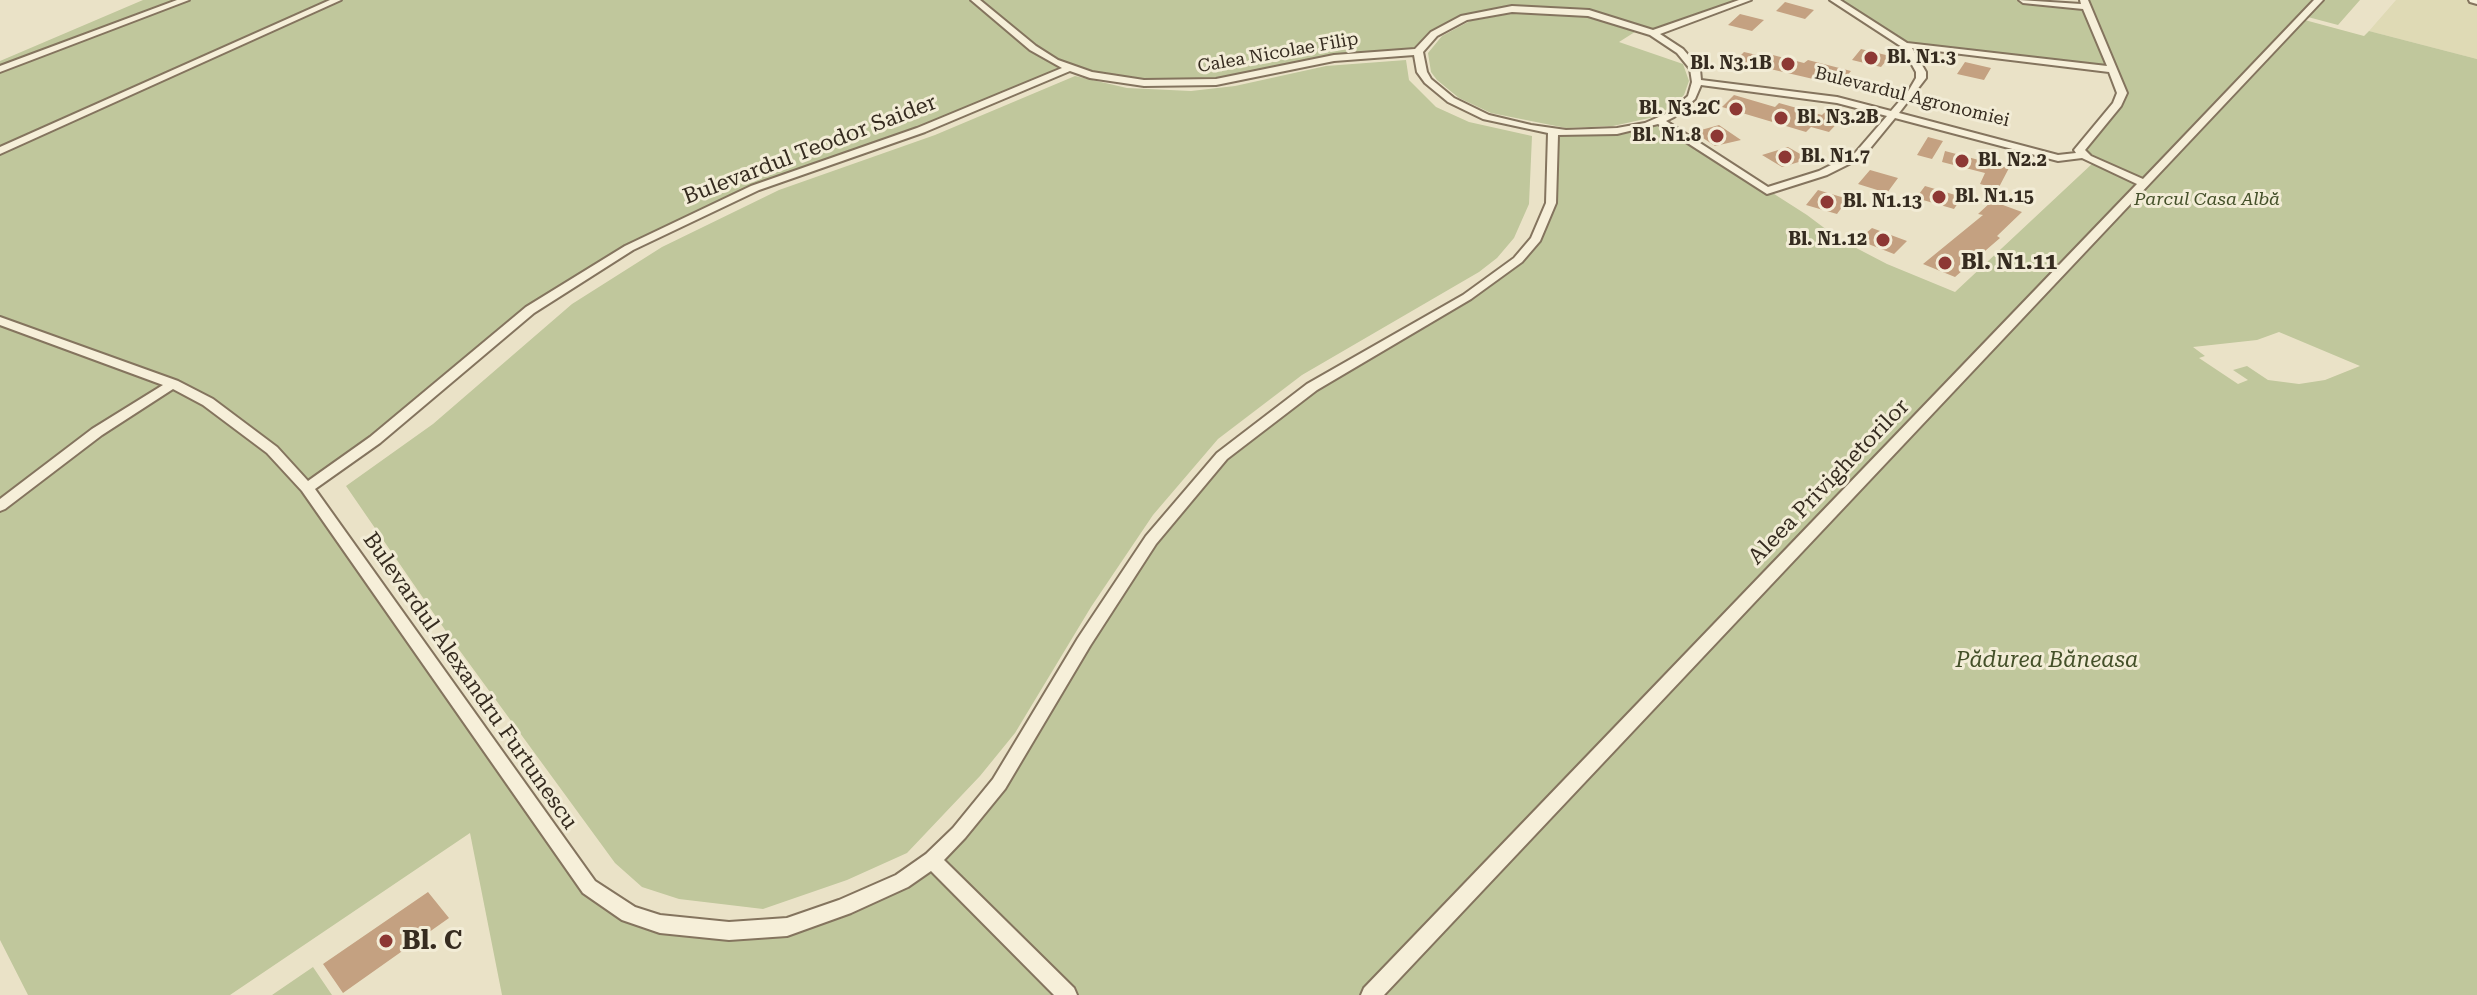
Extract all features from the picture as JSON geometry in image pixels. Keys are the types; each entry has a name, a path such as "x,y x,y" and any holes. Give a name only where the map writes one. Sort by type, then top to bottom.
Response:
{"street":[{"path":"0,69 185,0"},
{"path":"0,151 337,0"},
{"name":"Calea Nicolae Filip","path":"975,0 1033,48 1069,68 1125,81 1192,84 1354,55 1418,52"},
{"path":"1653,33 1747,0"},
{"path":"1660,121 1767,191 1823,173 1859,155 1921,78 1918,64 1905,45 1834,0"},
{"path":"2023,0 2085,3 2122,93 2121,99 2080,146 2084,155 2095,161 2148,179"},
{"name":"Aleea Privighetorilor","path":"1371,995 2319,0"},
{"path":"1560,5 1653,33 1680,51 1697,78 1692,97 1682,108 1660,121 1617,131 1553,132 1486,117 1451,100 1422,72 1418,52 1434,34 1464,18 1512,9 1560,5"},
{"path":"1905,45 2113,70"},
{"name":"Bulevardul Teodor Saider","path":"307,488 375,440 530,310 629,248 755,188 921,130 1069,68"},
{"name":"Bulevardul Agronomiei","path":"1697,78 1898,110 2058,158 2084,155"},
{"name":"Bulevardul Alexandru Furtunescu","path":"0,321 173,384 208,402 272,450 307,488 589,887 629,914 660,924 729,931 787,927 844,907 902,881 932,860 959,833 999,784 1084,642 1151,540 1222,456 1312,387 1467,297 1518,260 1536,239 1551,203 1553,132"},
{"path":"0,506 97,432 173,384"},
{"path":"932,860 1067,995"}],"shaded area":[{"path":"2396,0 2477,0 2477,59 2369,31"}],"green space":[{"path":"143,0 1747,0 1653,33 1589,13 1512,9 1448,24 1418,52 1371,53 1216,82 1144,83 1069,68 921,130 798,172 676,223 530,310 307,488 589,887 629,914 787,927 902,881 959,833 1191,489 1264,421 1519,260 1546,218 1553,132 1599,132 1660,121 1807,215 1839,239 1887,264 1955,292 2094,162 2081,153 2121,99 2113,70 1905,45 1834,0 2023,0 2086,7 2084,0 2360,0 2338,25 2304,16 2301,19 2364,36 2369,31 2477,59 2477,995 502,995 470,833 230,995 28,995 0,940 0,61","holes":["2279,332 2360,366 2325,380 2299,384 2268,380 2247,366 2233,370 2248,380 2238,384 2199,358 2205,356 2193,347 2257,340"]},
{"path":"1515,13 1588,17 1638,30 1619,42 1683,64 1689,81 1684,95 1654,117 1613,126 1566,128 1491,113 1459,98 1437,80 1431,72 1428,53 1442,36 1470,21"},
{"path":"1406,60 1409,80 1436,107 1469,122 1532,136 1529,204 1514,238 1497,258 1479,272 1302,375 1218,439 1153,515 1091,607 1015,733 980,776 907,853 847,880 763,909 679,899 642,887 615,863 452,640 346,486 433,424 572,304 662,247 779,190 935,135 1075,76 1127,88 1191,91 1235,86 1326,66"},
{"path":"313,967 332,995 272,995"}],"building":[{"path":"1785,2 1814,10 1805,19 1776,11"},
{"path":"1740,14 1764,20 1752,31 1728,25"},
{"name":"Bl. N1.3","path":"1861,49 1890,56 1881,67 1852,60"},
{"path":"1744,52 1761,56 1759,59 1765,53 1851,71 1839,85 1753,65 1748,70 1731,65"},
{"path":"1965,62 1991,68 1984,80 1957,74"},
{"path":"1734,95 1775,107 1779,103 1822,115 1826,111 1844,116 1829,132 1811,127 1806,132 1722,107"},
{"name":"Bl. N1.8","path":"1719,125 1741,140 1715,146 1694,132"},
{"path":"1928,137 1943,141 1932,159 1917,155"},
{"name":"Bl. N1.7","path":"1788,147 1809,159 1782,167 1762,155"},
{"name":"Bl. N2.2","path":"1945,151 2009,168 1998,189 1980,184 1985,173 1942,162"},
{"path":"1870,170 1898,178 1887,193 1858,184"},
{"name":"Bl. N1.15","path":"1925,186 1962,197 1954,209 1916,198"},
{"name":"Bl. N1.13","path":"1818,190 1848,199 1837,214 1806,205"},
{"path":"1992,201 2022,212 1997,236 2000,238 1955,277 1923,264 1983,215 1978,214"},
{"name":"Bl. N1.12","path":"1872,228 1907,241 1894,254 1858,240"},
{"name":"Bl. C","path":"428,892 449,918 343,993 323,964"}],"place":[{"name":"Bl. N1.3","path":"1871,58"},
{"name":"Bl. N3.1B","path":"1788,64"},
{"name":"Bl. N3.2C","path":"1736,109"},
{"name":"Bl. N3.2B","path":"1781,118"},
{"name":"Bl. N1.8","path":"1717,136"},
{"name":"Bl. N1.7","path":"1785,157"},
{"name":"Bl. N2.2","path":"1962,161"},
{"name":"Bl. N1.15","path":"1939,197"},
{"name":"Bl. N1.13","path":"1827,202"},
{"name":"Bl. N1.12","path":"1883,240"},
{"name":"Bl. N1.11","path":"1945,263"},
{"name":"Bl. C","path":"386,941"}],"park label":[{"name":"Parcul Casa Albă","path":"2207,200"},
{"name":"Pădurea Băneasa","path":"2047,661"}]}
